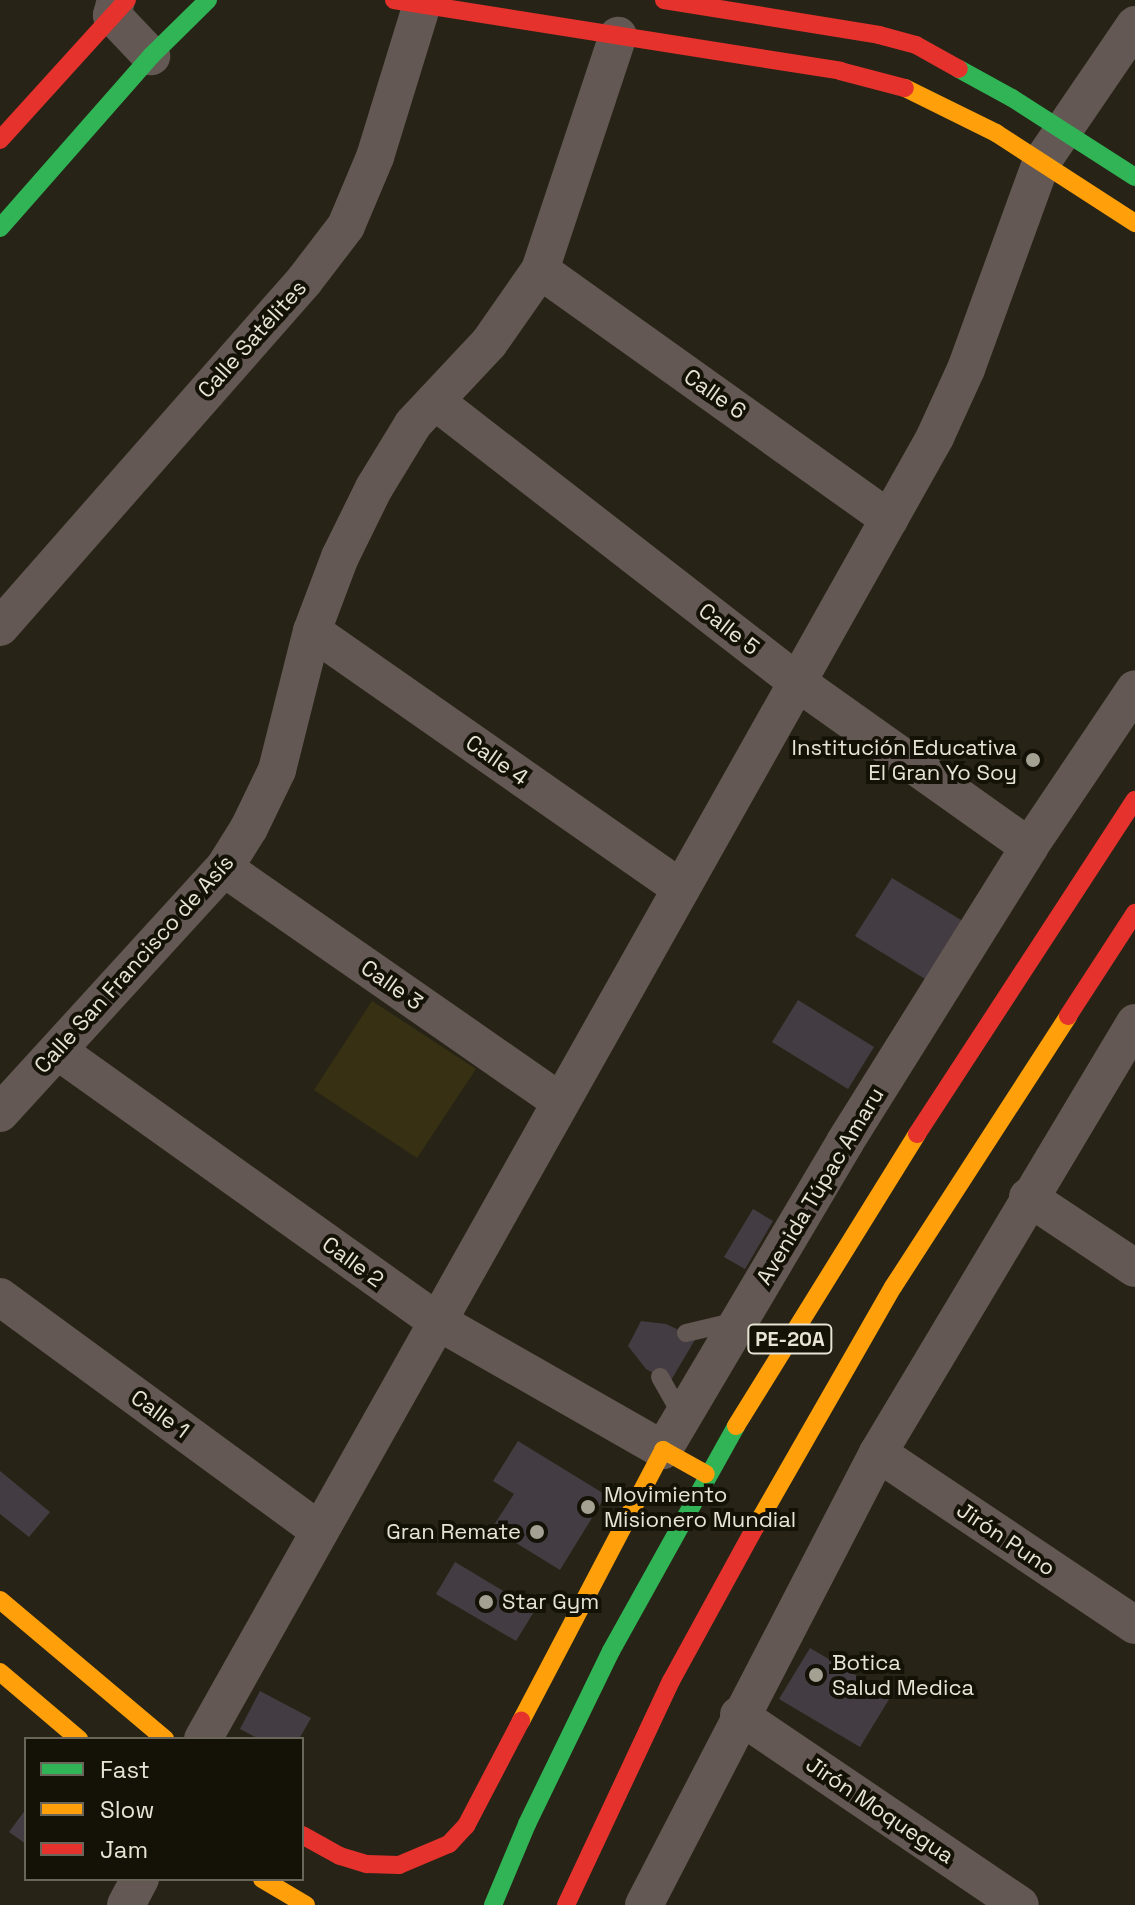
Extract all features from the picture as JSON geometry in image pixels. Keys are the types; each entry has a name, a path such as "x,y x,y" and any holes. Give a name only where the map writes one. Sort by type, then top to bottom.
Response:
{"main road":[{"path":"664,0 879,35 916,45 955,64 1135,177"},
{"path":"0,228 198,2"},
{"path":"408,2 894,83 996,133 1135,223"},
{"path":"0,140 118,5"},
{"name":"PE-20A","path":"493,1905 527,1824 611,1651 706,1474 1084,888 1135,800"},
{"name":"PE-20A","path":"566,1905 671,1681 817,1414 900,1275 1128,913"},
{"path":"663,1450 706,1474"},
{"name":"Avenida Túpac Amaru","path":"304,1836 340,1856 367,1864 399,1865 449,1844 466,1826 663,1450"},
{"path":"0,1600 163,1737"},
{"path":"0,1672 77,1737"},
{"path":"265,1881 306,1905"}],"street":[{"name":"Calle Satélites","path":"0,627 304,281 340,235 362,193 408,2"},
{"path":"118,5 151,56"},
{"path":"204,1737 935,437 966,369 1041,163 1135,25"},
{"name":"Calle San Francisco de Asís","path":"0,1113 224,868 249,828 277,770 312,631 340,557 374,488 413,424 489,343 540,270 618,36"},
{"name":"Calle 6","path":"540,270 889,519"},
{"name":"Calle 5","path":"435,401 797,682 1029,847"},
{"name":"Calle 4","path":"312,631 681,888"},
{"name":"Avenida Túpac Amaru","path":"663,1450 845,1142 1029,847 1135,689"},
{"name":"Calle 3","path":"224,868 561,1102"},
{"path":"644,1905 739,1715 878,1453 1028,1197 1135,1023"},
{"name":"Calle 2","path":"58,1051 437,1321 663,1450"},
{"path":"1028,1197 1135,1268"},
{"name":"Calle 1","path":"0,1297 320,1531"},
{"name":"Jirón Puno","path":"878,1453 1135,1625"},
{"name":"Jirón Moquegua","path":"739,1715 1020,1905"},
{"path":"126,1905 139,1881"}],"lane":[{"path":"686,1333 739,1320"},
{"path":"660,1377 683,1416"}],"shaded area":[{"path":"372,1001 476,1069 417,1158 314,1090"}],"building":[{"path":"892,878 966,923 930,982 855,936"},
{"path":"798,1000 874,1047 848,1089 772,1042"},
{"path":"753,1209 773,1221 745,1269 724,1257"},
{"path":"641,1321 666,1324 696,1338 670,1382 646,1369 628,1346"},
{"path":"518,1441 606,1495 560,1570 492,1528 514,1494 493,1481"},
{"path":"0,1471 50,1512 29,1537 0,1514"},
{"name":"Star Gym","path":"455,1562 535,1610 516,1641 436,1594"},
{"path":"810,1648 891,1696 860,1747 779,1699"},
{"path":"260,1691 311,1718 300,1737 255,1737 240,1729"},
{"path":"24,1812 24,1843 9,1832"}],"traffic: fast":[{"path":"0,228 151,56 208,0"},
{"path":"959,69 1012,98 1135,177"},
{"path":"493,1905 527,1824 611,1651 736,1426"}],"traffic: slow":[{"path":"905,88 996,133 1135,223"},
{"path":"756,1526 893,1287 1068,1016"},
{"path":"736,1426 917,1134"},
{"path":"521,1721 663,1450 706,1474"},
{"path":"0,1600 163,1737"},
{"path":"0,1672 77,1737"},
{"path":"265,1881 306,1905"}],"traffic: jam":[{"path":"0,140 127,0"},
{"path":"394,0 840,71 905,88"},
{"path":"664,0 879,35 916,45 959,69"},
{"path":"917,1134 1135,800"},
{"path":"1068,1016 1135,913"},
{"path":"566,1905 671,1681 756,1526"},
{"path":"304,1836 340,1856 367,1864 399,1865 449,1844 466,1826 521,1721"}],"place":[{"name":"Institución Educativa El Gran Yo Soy","path":"1033,760"},
{"name":"Movimiento Misionero Mundial","path":"588,1507"},
{"name":"Gran Remate","path":"537,1532"},
{"name":"Star Gym","path":"486,1602"},
{"name":"Botica Salud Medica","path":"816,1675"}]}
